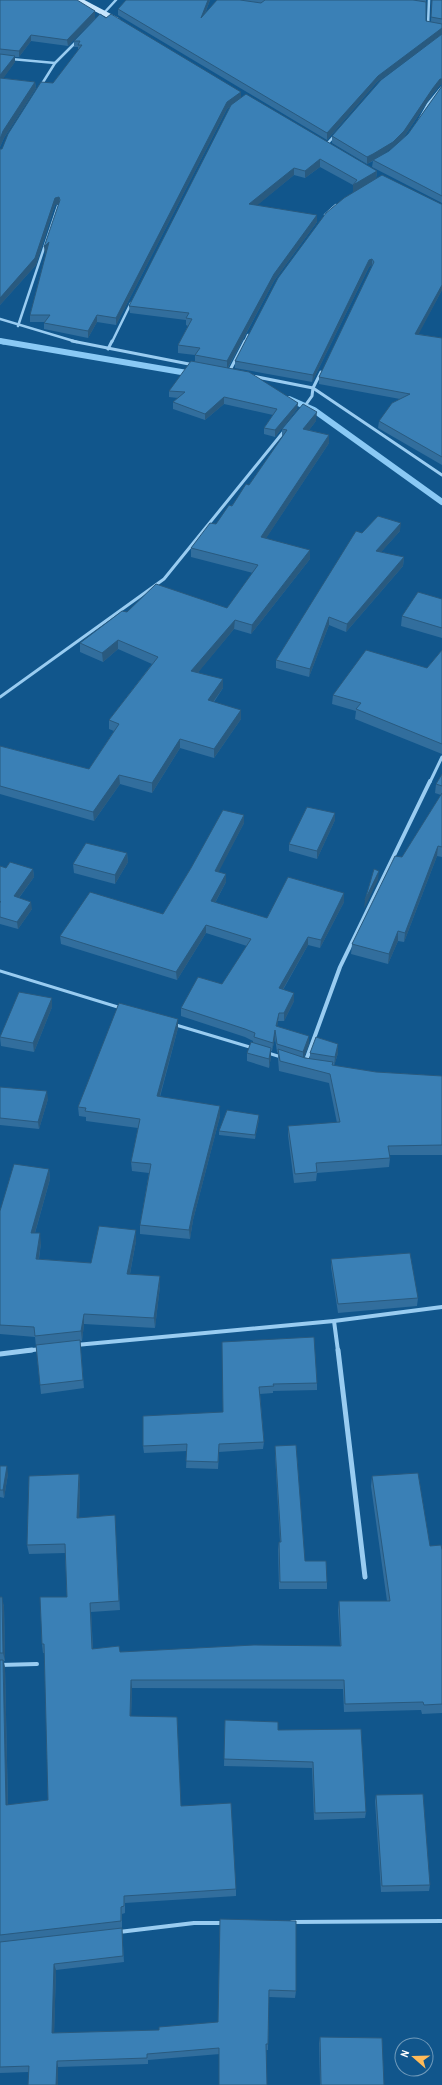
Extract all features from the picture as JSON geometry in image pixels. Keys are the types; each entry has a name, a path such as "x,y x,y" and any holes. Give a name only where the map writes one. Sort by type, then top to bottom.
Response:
{"street":[{"path":"79,0 105,12 125,24"},
{"path":"99,18 116,0"},
{"path":"429,0 428,25 433,27"},
{"path":"422,5 429,6"},
{"path":"39,88 55,63 77,41"},
{"path":"0,58 55,63"},
{"path":"416,125 433,95 442,87"},
{"path":"326,144 336,133"},
{"path":"320,140 333,148"},
{"path":"324,216 329,210 342,202"},
{"path":"18,326 58,206"},
{"path":"108,349 133,300"},
{"path":"0,319 18,326 108,349 198,366"},
{"path":"229,372 250,331"},
{"path":"298,415 312,396 313,388 324,367"},
{"path":"221,371 236,374"},
{"path":"244,375 313,388 442,475"},
{"path":"0,697 164,579 288,427"},
{"path":"305,1064 340,968 442,757"},
{"path":"69,1346 334,1321 442,1307"},
{"path":"334,1321 365,1577"},
{"path":"0,1354 45,1348"}],"lane":[{"path":"0,971 129,1011"},
{"path":"175,1025 259,1050"},
{"path":"267,1052 282,1057"},
{"path":"297,1061 312,1065"},
{"path":"0,1665 37,1664"},
{"path":"282,1922 442,1921"},
{"path":"117,1932 194,1923 226,1923"}],"building":[{"path":"0,0 77,0 95,11 67,40 31,35 19,51 0,49"},
{"path":"126,0 208,0 201,18 217,0 240,0 261,3 265,0 413,0 426,2 426,21 442,24 442,28 378,76 327,133 118,9"},
{"path":"432,0 442,0 442,19 431,17"},
{"path":"100,14 106,18 111,14 241,92 227,102 116,318 97,315 88,331 44,323 50,315 30,315 49,242 44,247 60,200 59,197 55,198 35,258 0,298 0,149 2,149 8,134 41,82 53,83 82,45 78,45 80,41 74,41"},
{"path":"442,34 442,79 440,79 433,88 404,131 393,142 367,157 332,136 381,80"},
{"path":"0,54 15,56 0,75"},
{"path":"0,78 35,82 3,131 0,139"},
{"path":"442,86 442,196 373,160 389,151 408,134"},
{"path":"246,94 377,171 353,185 357,180 320,159 305,171 294,168 249,204 317,215 274,274 227,361 195,355 200,348 178,345 192,319 186,318 189,313 129,306 231,105"},
{"path":"382,175 442,204 442,285 415,334 442,338 442,457 379,421 392,403 410,394 319,377 374,262 372,259 369,260 313,375 235,361 278,278 326,213 344,198"},
{"path":"191,361 249,372 298,403 275,430 264,428 277,409 224,397 205,414 173,402 185,392 169,391"},
{"path":"303,404 317,412 303,429 329,435 261,537 310,550 252,625 235,620 191,671 223,679 208,700 241,710 214,749 180,739 152,783 119,775 93,812 0,786 0,746 89,769 119,724 109,720 158,657 118,640 102,653 80,643 122,611 127,612 156,584 227,608 258,565 191,548 210,523 216,524 229,505 232,506 246,484 249,485 287,430 282,429"},
{"path":"378,516 401,523 376,551 404,557 347,624 329,617 310,669 276,660 356,531 362,533"},
{"path":"418,592 442,599 442,628 402,616"},
{"path":"366,650 427,668 442,650 442,744 356,709 361,703 333,695"},
{"path":"442,774 442,786 436,784"},
{"path":"442,793 442,847 438,846 405,933 398,931 389,954 352,944 395,856 402,857"},
{"path":"307,807 335,813 317,851 289,844"},
{"path":"223,810 244,815 215,871 226,874 211,901 267,918 288,877 344,893 321,940 308,937 279,988 294,993 284,1013 279,1013 276,1026 309,1036 303,1052 277,1044 275,1030 273,1043 254,1037 255,1033 245,1029 181,1008 198,977 222,984 251,939 206,925 176,972 60,936 90,892 163,914 191,868"},
{"path":"86,843 127,853 115,875 73,864"},
{"path":"10,862 33,869 14,896 31,902 17,922 0,917 0,866 6,868"},
{"path":"374,869 379,871 365,900"},
{"path":"19,992 52,998 33,1043 0,1037"},
{"path":"119,1003 178,1019 157,1096 220,1106 189,1230 140,1225 151,1164 131,1162 140,1119 85,1111 86,1108 78,1107"},
{"path":"316,1037 338,1044 335,1057 310,1053"},
{"path":"251,1042 271,1048 269,1059 247,1053"},
{"path":"278,1049 305,1058 333,1062 332,1065 376,1072 442,1076 442,1145 388,1146 390,1158 316,1163 317,1172 295,1174 288,1126 340,1122 330,1074 280,1061"},
{"path":"0,1087 47,1091 38,1122 0,1118"},
{"path":"227,1110 259,1115 255,1135 219,1131"},
{"path":"14,1164 49,1169 31,1233 40,1233 36,1259 91,1263 99,1226 136,1230 127,1274 160,1276 154,1318 84,1314 81,1331 35,1336 34,1327 0,1325 0,1211"},
{"path":"410,1253 418,1298 338,1304 331,1259"},
{"path":"314,1337 317,1383 273,1384 274,1386 259,1387 264,1442 219,1444 218,1462 186,1461 187,1444 143,1446 143,1416 223,1412 222,1342"},
{"path":"80,1340 83,1380 40,1385 36,1345"},
{"path":"296,1445 305,1561 326,1561 327,1582 280,1582 279,1542 281,1542 275,1446"},
{"path":"0,1466 7,1466 3,1490 0,1490"},
{"path":"418,1473 430,1546 441,1545 442,1550 442,1704 424,1705 423,1702 345,1704 344,1680 131,1680 130,1716 177,1717 181,1806 231,1803 236,1889 124,1896 124,1906 121,1907 121,1921 0,1935 0,1660 3,1660 6,1805 48,1800 44,1644 42,1644 40,1597 67,1597 65,1544 27,1545 29,1476 79,1474 77,1518 115,1515 119,1601 90,1603 92,1649 119,1646 120,1652 254,1645 341,1646 339,1601 390,1601 372,1476"},
{"path":"0,1597 2,1597 3,1653 0,1653"},
{"path":"225,1720 278,1722 278,1730 361,1729 366,1812 315,1813 313,1762 224,1759"},
{"path":"423,1794 430,1885 382,1886 376,1795"},
{"path":"220,1919 296,1921 296,1991 269,1990 268,2044 266,2044 267,2085 219,2085 219,2048 147,2054 147,2058 57,2061 56,2085 28,2085 29,2066 0,2067 0,1942 122,1928 123,1956 54,1964 52,2033 159,2030 159,2027 218,2022"},
{"path":"320,2037 382,2038 384,2085 321,2085"}],"waterway":[{"path":"4,342 0,341 193,374"},
{"path":"289,399 314,410 442,502"}]}
